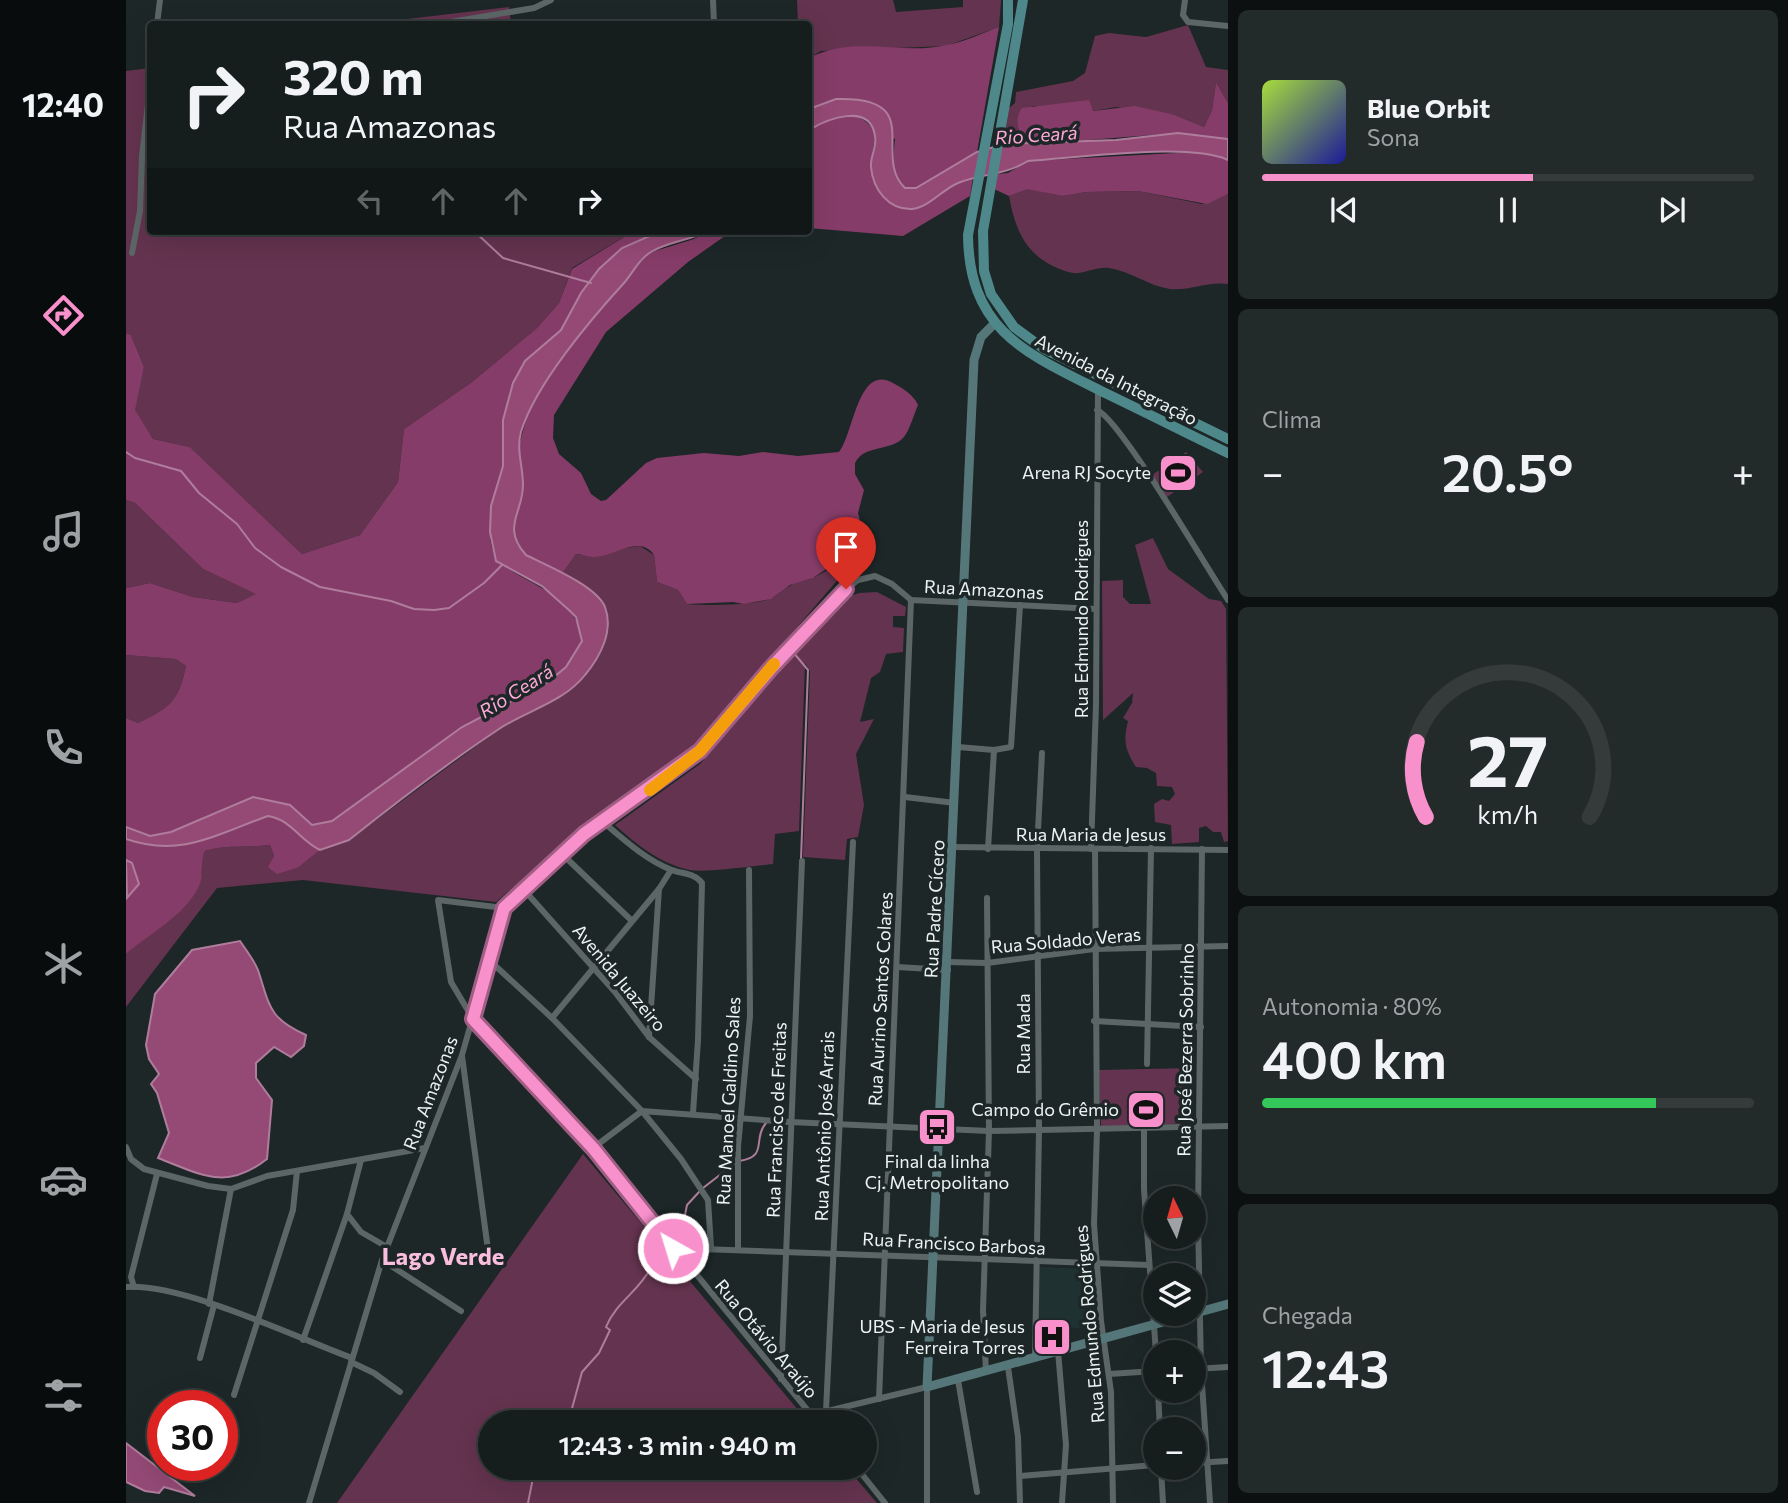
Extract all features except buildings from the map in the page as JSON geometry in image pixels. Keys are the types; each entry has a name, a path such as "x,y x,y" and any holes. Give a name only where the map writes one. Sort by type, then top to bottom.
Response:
{"main road":[{"name":"Avenida da Integração","path":"1008,0 1008,24 968,235 969,267 978,295 995,323 1015,345 1031,356 1228,453"},
{"name":"Avenida da Integração","path":"1023,0 989,192 982,247 984,271 991,294 1005,317 1024,336 1080,367 1228,439"},
{"path":"1076,378 1080,367"}],"street":[{"path":"158,21 160,0"},
{"path":"457,21 534,8 542,1 551,0"},
{"path":"713,0 714,21"},
{"path":"1185,0 1185,19 1193,23 1228,26"},
{"path":"132,253 140,211 147,113"},
{"name":"Rua Padre Cícero","path":"927,1503 927,1387 956,803 974,360 981,337 995,323"},
{"name":"Rua Edmundo Rodrigues","path":"1098,389 1093,849 1097,1130 1095,1263 1109,1374 1113,1503"},
{"path":"1097,410 1107,417 1137,456 1228,600"},
{"name":"Rua Amazonas","path":"309,1503 382,1260 462,1055 504,908 525,891 561,853 700,751 772,667 852,584 875,576 892,584 911,600 1096,609"},
{"name":"Rua Aurino Santos Colares","path":"879,1399 911,600"},
{"path":"958,747 1009,749 1020,605"},
{"path":"988,849 994,750"},
{"name":"Rua Mada","path":"1035,1358 1039,1130 1037,850 1042,753"},
{"path":"905,797 956,803"},
{"path":"603,822 634,847 671,870 697,877 702,883 696,1079 692,1113"},
{"name":"Rua Antônio José Arrais","path":"826,1410 835,1252 841,1038 853,842"},
{"name":"Rua Maria de Jesus","path":"953,847 1228,850"},
{"path":"1147,1064 1151,848"},
{"name":"Rua José Bezerra Sobrinho","path":"1199,1263 1198,1126 1202,849"},
{"path":"561,853 631,920"},
{"name":"Rua Francisco de Freitas","path":"781,1379 802,862"},
{"path":"552,1018 631,920 659,890 671,870"},
{"name":"Rua Manoel Galdino Sales","path":"738,1248 737,1182 750,1016 749,870"},
{"path":"649,1037 659,890"},
{"name":"Avenida Juazeiro","path":"525,891 594,967 649,1037 696,1079"},
{"path":"986,1372 985,1260 989,1131 987,898"},
{"name":"Rua Otávio Araújo","path":"504,908 438,900 451,982 473,1019 593,1148 807,1410"},
{"name":"Rua Soldado Veras","path":"897,967 986,963 1094,949 1228,946"},
{"path":"489,960 552,1018 642,1111 706,1193 711,1248"},
{"path":"1094,1021 1201,1027"},
{"path":"462,1055 488,1250"},
{"path":"593,1148 642,1111 840,1125 989,1131 1228,1126"},
{"path":"1144,1128 1149,1263"},
{"path":"126,1147 137,1165 157,1174 231,1189 267,1176 425,1148"},
{"path":"303,1340 347,1214 361,1160"},
{"path":"236,1390 293,1210 297,1171"},
{"path":"157,1174 131,1273 130,1287 212,1304 351,1360 400,1392"},
{"path":"200,1358 231,1189"},
{"path":"347,1214 361,1232 387,1247"},
{"name":"Rua Francisco Barbosa","path":"673,1248 738,1248 1035,1263 1143,1265"},
{"path":"382,1260 461,1311"},
{"path":"1206,1310 1228,1304"},
{"path":"830,1410 1008,1367 1152,1326"},
{"path":"1058,1351 1065,1420 1066,1472 1062,1503"},
{"path":"1008,1367 1018,1437 1020,1503"},
{"path":"1206,1368 1228,1367"},
{"path":"1109,1374 1143,1372"},
{"path":"958,1380 977,1492"},
{"name":"Rua José Bezerra Sobrinho","path":"1201,1403 1210,1503"},
{"path":"1207,1462 1228,1461"},
{"path":"1020,1476 1143,1466"},
{"path":"867,1480 885,1503"},
{"path":"1162,1480 1163,1503"}],"shaded area":[{"path":"797,0 893,0 896,12 963,7 963,0 1001,0 999,27 946,46 821,51 812,56 812,21 798,21"},
{"path":"509,7 511,21 390,21"},
{"path":"1188,25 1206,67 1228,70 1228,103 1216,82 1212,110 1204,127 1175,115 1116,107 1093,111 1032,106 1021,135 1027,144 1004,144 1009,108 1015,103 1016,92 1073,81 1085,73 1095,36 1109,33 1146,37"},
{"path":"999,27 977,152 916,188 905,188 897,178 895,139 836,99 812,108 812,57 844,47 930,48 967,40"},
{"path":"147,68 147,235 627,235 572,268 559,303 537,328 472,382 404,429 398,482 360,535 302,554 190,447 153,439 134,410 144,367 131,335 126,333 126,71"},
{"path":"1216,82 1228,103 1228,139 1178,133 1027,144 1018,126 1022,108 1089,100 1093,111 1135,106 1175,115 1204,127 1212,110"},
{"name":"Rio Ceará","path":"836,99 864,101 881,107 889,117 892,130 896,175 905,188 916,188 977,152 1004,144 1116,140 1178,133 1228,139 1228,160 1187,152 1160,152 1028,161 1010,169 958,183 918,208 903,208 883,197 875,183 871,163 875,136 865,119 847,116 812,129 812,108"},
{"path":"853,115 870,125 874,138 871,169 914,209 951,186 973,177 970,196 903,236 812,228 812,128 823,121"},
{"path":"1209,153 1228,160 1228,194 1207,204 1138,191 1086,192 1063,196 1027,189 1009,196 994,189 997,174 1008,173 1028,161"},
{"path":"1027,188 1063,196 1086,192 1138,191 1202,204 1228,194 1228,284 1170,289 1109,268 1075,273 1057,268 1029,248 1018,230 1009,196"},
{"path":"627,235 653,235 625,249 596,273 558,333 522,368 509,396 505,419 504,461 491,521 493,551 499,561 510,570 554,596 568,608 577,623 582,641 566,667 548,682 462,727 332,821 312,825 290,805 253,797 171,832 150,836 126,827 126,718 138,723 165,708 180,688 186,666 176,659 126,655 126,588 150,583 193,597 237,603 256,594 203,569 135,503 126,500 126,333 131,335 144,367 135,410 153,439 190,447 302,554 360,535 398,482 404,429 472,382 537,328 559,303 572,269"},
{"name":"Rio Ceará","path":"652,235 698,235 662,247 641,260 551,374 528,414 520,439 523,485 514,528 519,545 526,555 558,570 592,591 605,607 607,634 596,660 585,675 566,692 499,729 461,755 349,840 320,850 283,822 268,816 182,845 164,846 126,839 126,827 150,836 171,832 253,797 290,805 312,825 332,821 462,727 548,682 566,667 582,641 576,617 542,586 496,561 490,532 491,506 503,466 503,420 513,383 525,361 561,330 581,293 599,269 622,248"},
{"path":"701,235 726,235 688,262 606,332 554,415 553,438 559,454 581,473 591,494 601,501 606,500 646,463 657,458 704,453 739,456 763,452 798,456 839,452 864,391 881,379 904,389 918,405 910,426 899,442 871,450 859,457 855,463 855,474 864,490 858,513 862,529 862,552 832,565 813,578 790,585 771,599 744,604 687,604 678,590 657,582 654,555 641,546 625,548 600,557 576,554 562,574 526,555 515,537 514,513 523,486 518,449 528,413 542,386 594,315 649,253"},
{"name":"Arena RJ Socyte","path":"1186,452 1203,472 1167,497 1152,475"},
{"path":"126,500 135,503 203,569 257,594 237,603 193,597 150,583 126,588"},
{"path":"1153,538 1168,569 1209,599 1221,601 1226,609 1228,841 1224,842 1221,832 1213,832 1206,826 1199,828 1199,842 1172,844 1171,825 1155,822 1154,804 1162,799 1169,801 1175,794 1172,787 1157,786 1156,773 1147,768 1136,767 1129,755 1125,740 1128,721 1123,718 1132,703 1133,693 1103,720 1102,581 1123,580 1123,597 1130,604 1151,604 1135,545"},
{"path":"640,546 654,555 657,582 678,590 687,604 694,605 765,600 793,584 815,577 858,556 687,756 578,832 496,902 303,880 217,888 126,1007 126,954 202,873 201,861 205,851 270,845 274,856 269,867 299,867 320,850 349,840 502,727 557,698 601,651 609,628 589,589 562,574 576,554 597,557 618,549"},
{"path":"877,592 906,607 905,616 893,616 893,627 904,628 903,652 886,654 880,672 871,678 860,722 874,719 856,754 864,805 858,837 847,839 845,860 803,857 810,671 805,663 799,831 775,834 773,864 690,870 650,853 615,825 700,764 842,599 859,593"},
{"path":"126,655 177,659 186,666 180,688 171,702 158,713 138,723 126,718"},
{"path":"268,816 283,821 320,850 299,867 277,874 268,867 274,856 270,845 205,851 200,883 192,898 175,916 126,954 126,898 132,863 126,860 126,839 164,846 181,845 215,836"},
{"path":"126,860 132,863 139,884 127,898"},
{"path":"240,941 256,966 272,1010 284,1023 306,1035 304,1046 291,1057 274,1047 256,1063 256,1078 272,1100 267,1159 239,1175 214,1177 158,1158 169,1133 157,1093 151,1084 159,1074 149,1059 146,1045 155,994 192,950"},
{"name":"Campo do Grêmio","path":"1192,1068 1191,1123 1101,1127 1099,1070"},
{"path":"583,1154 798,1410 478,1410 478,1480 857,1480 877,1503 337,1503"},
{"path":"1039,1267 1092,1269 1091,1328 1038,1328"},
{"path":"126,1443 147,1459 147,1481 175,1481 195,1496 164,1487 159,1493 145,1491 126,1482"}],"waterway":[{"path":"478,235 503,258 591,283"},
{"path":"126,452 135,458 181,471 199,493 237,524 255,548 281,567 320,587 391,601 414,609 434,610 449,608 484,583 502,565"},
{"path":"793,652 808,670 801,859"},
{"path":"739,1161 754,1156 766,1123"},
{"path":"703,1188 734,1164"},
{"path":"670,1236 682,1230 687,1205 699,1192"},
{"path":"572,1410 582,1372 599,1353 610,1330 606,1327 610,1318 653,1268 653,1259 666,1240"},
{"path":"528,1503 533,1480"}],"slow traffic":[{"path":"650,790 692,759 708,743 774,664"}],"place":[{"name":"Arena RJ Socyte","path":"1178,473"},
{"name":"Campo do Grêmio","path":"1146,1110"},
{"name":"Final da linha Cj. Metropolitano","path":"937,1127"},
{"name":"UBS - Maria de Jesus Ferreira Torres","path":"1052,1337"}],"district":[{"name":"Lago Verde","path":"443,1257"}],"route":[{"path":"673,1248 593,1148 473,1019 504,908 509,902 525,891 561,853 584,834 631,804 692,759 772,667 846,589"}]}
